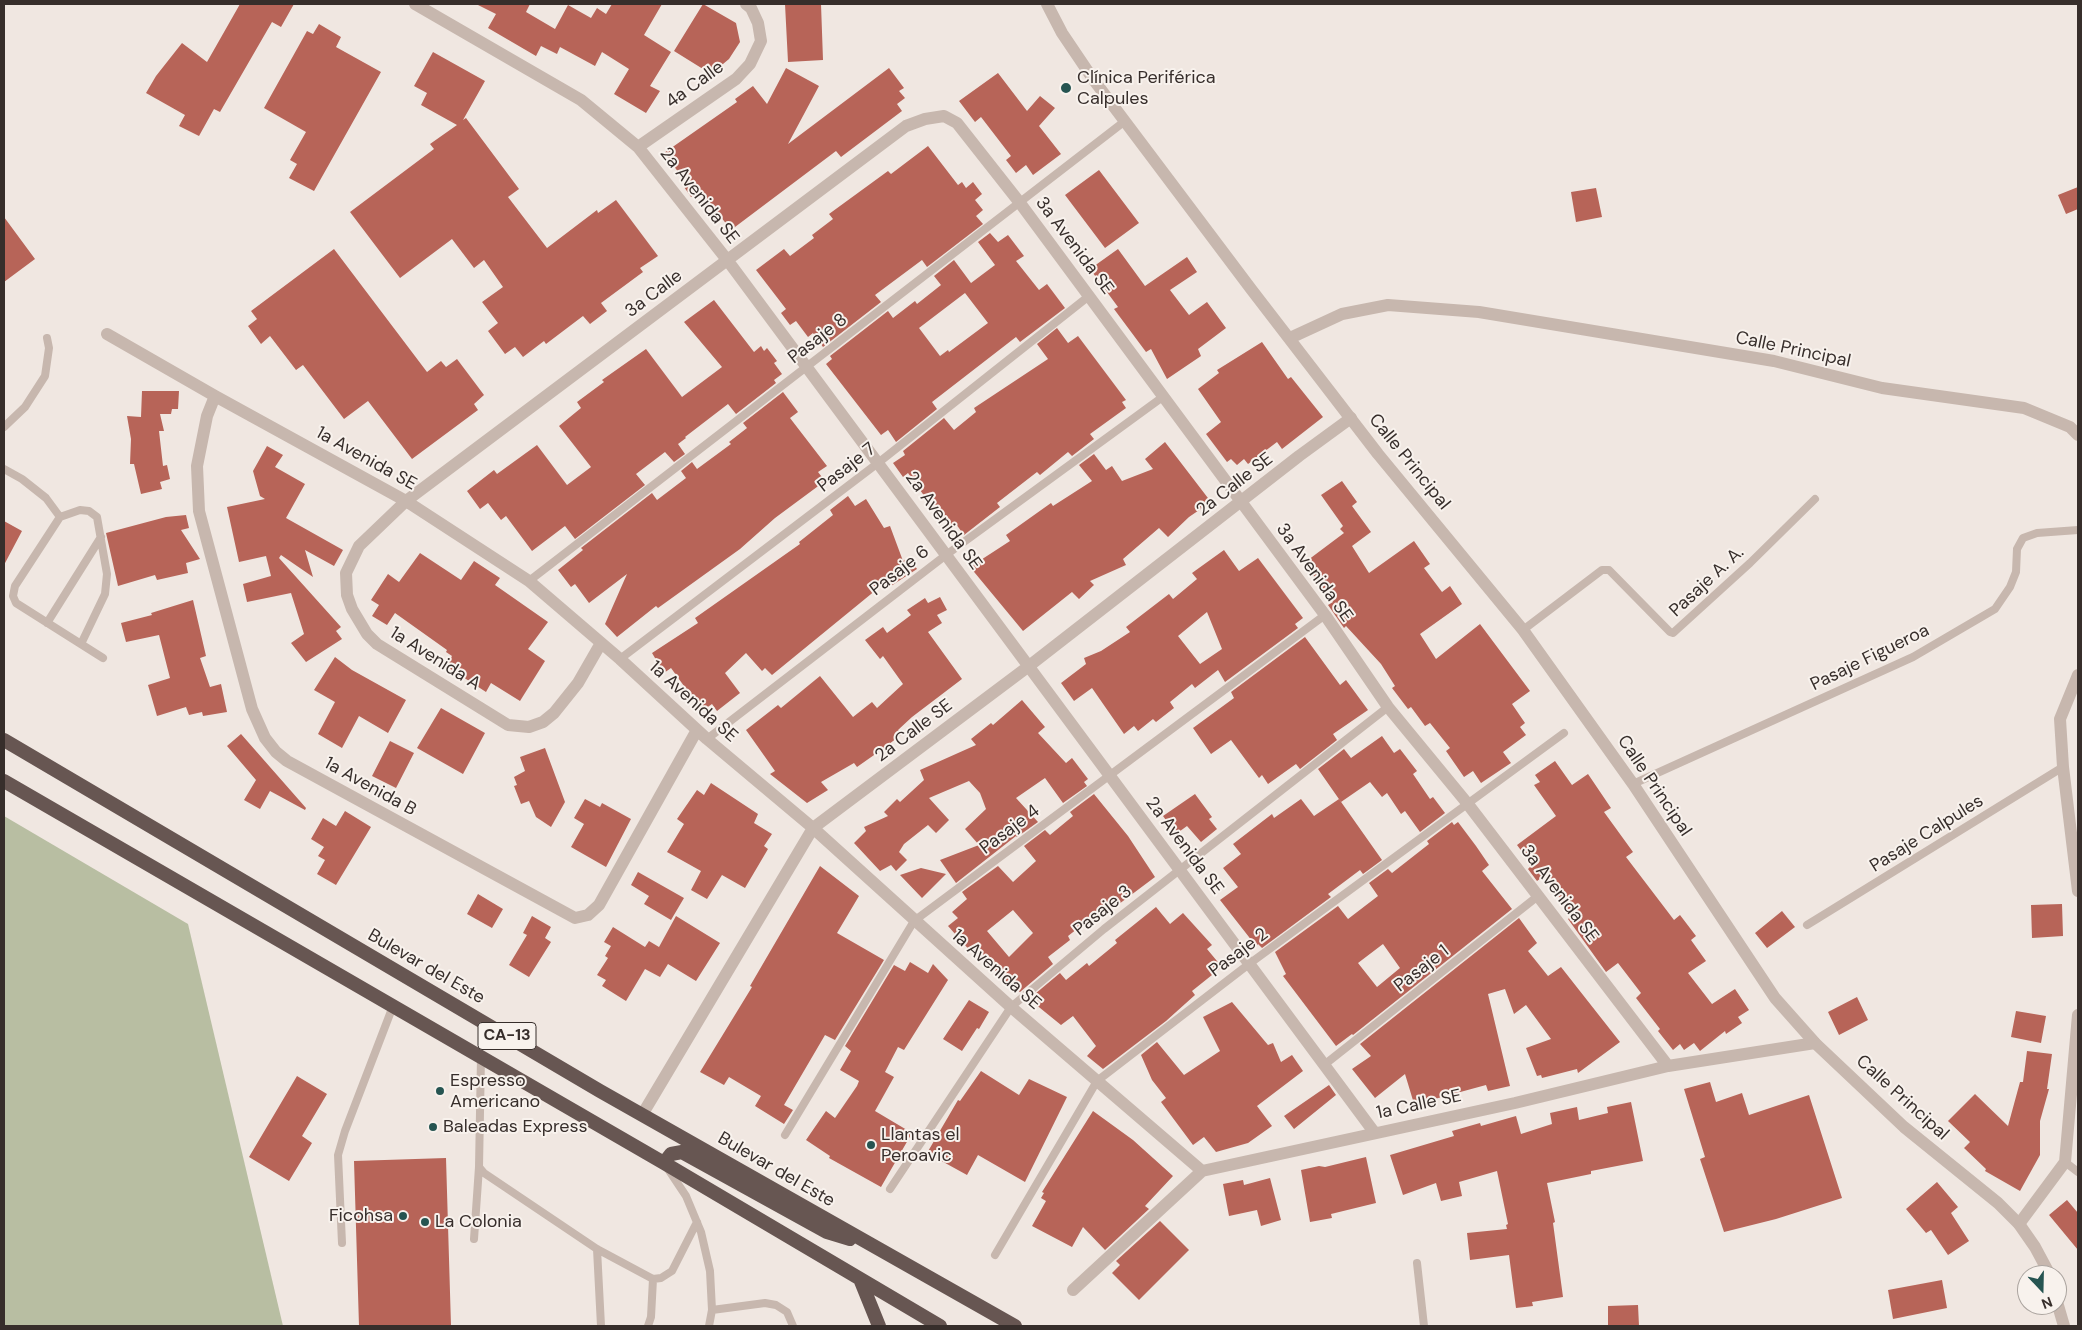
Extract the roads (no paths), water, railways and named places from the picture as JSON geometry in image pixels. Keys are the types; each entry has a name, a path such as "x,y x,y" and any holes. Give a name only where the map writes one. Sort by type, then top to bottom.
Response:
{"highway":[{"name":"Bulevar del Este","path":"4,740 642,1115 1015,1326"},
{"name":"CA-13","path":"4,781 481,1056 940,1326"},
{"path":"664,1163 671,1154 682,1152 827,1232 874,1247"},
{"path":"860,1279 879,1326"}],"street":[{"name":"2a Avenida SE","path":"415,4 581,100 638,148 728,260 1374,1132"},
{"name":"4a Calle","path":"638,148 736,79 750,64 761,41 758,23 751,8 746,4"},
{"name":"Calle Principal","path":"1047,4 1062,34 1290,338 1351,418 1523,630 1632,784 1775,998 1815,1043 1904,1127 1998,1203 2019,1224 2045,1265"},
{"name":"3a Avenida SE","path":"925,119 944,116 958,123 1020,202 1325,616 1388,707 1467,803 1668,1066"},
{"name":"3a Calle","path":"406,501 906,126 925,119"},
{"name":"Calle Principal","path":"1290,338 1342,314 1388,305 1479,312 1774,361 1882,388 2024,408 2070,427 2078,436"},
{"name":"1a Avenida SE","path":"107,334 406,501 529,581 601,643 707,740 812,828 1011,1007 1202,1171"},
{"name":"1a Avenida B","path":"215,396 207,416 197,466 199,511 252,709 265,738 276,752 288,761 575,918 588,915 599,905 697,730"},
{"name":"2a Calle SE","path":"642,1115 812,828 1029,666 1299,456 1351,418"},
{"name":"1a Avenida A","path":"406,501 359,546 346,573 347,595 352,609 366,634 377,644 508,725 518,727 543,722 554,713 578,682 601,643"},
{"path":"2078,675 2060,719 2063,767 2078,891"},
{"path":"2019,1224 2065,1162 2078,1015"},
{"name":"1a Calle SE","path":"1073,1290 1202,1171 1514,1103 1668,1066 1815,1043"}],"lane":[{"name":"Pasaje 8","path":"529,581 1125,120"},
{"name":"Pasaje 7","path":"620,660 878,463 1089,296"},
{"path":"4,426 25,408 45,376 49,348 46,338"},
{"name":"Pasaje 6","path":"707,740 946,555 1164,396"},
{"path":"4,469 22,479 46,498 60,517"},
{"name":"Pasaje A. A.","path":"1523,630 1602,570 1609,570 1670,632 1673,632 1750,563 1815,499"},
{"path":"80,644 105,594 107,574 97,517 89,511 80,510 60,517 15,586 13,596 16,603 47,622 80,644 103,658"},
{"name":"Pasaje Figueroa","path":"1632,784 1913,657 1995,609 2010,588 2016,572 2017,549 2023,538 2037,533 2078,530"},
{"path":"47,622 101,537"},
{"name":"Pasaje 4","path":"785,1134 914,921 1108,775 1325,616"},
{"name":"Pasaje 3","path":"890,1188 1011,1007 1104,929 1388,707"},
{"name":"Pasaje 2","path":"995,1255 1098,1081 1249,964 1564,733"},
{"name":"Pasaje Calpules","path":"1807,926 2063,767"},
{"name":"Pasaje 1","path":"1324,1065 1538,896"},
{"path":"342,1243 338,1155 393,1006"},
{"path":"474,1239 481,1056"},
{"path":"2065,1162 2078,1172"},
{"path":"664,1163 686,1196 697,1222 710,1271 712,1310 709,1326"},
{"path":"478,1166 484,1173 597,1249 653,1278 661,1278 672,1271 697,1222"},
{"path":"597,1249 601,1326"},
{"path":"1417,1263 1424,1326"},
{"path":"648,1326 651,1317 653,1278"},
{"path":"712,1310 771,1304 787,1312 793,1326"}],"place":[{"name":"Clínica Periférica Calpules","path":"1066,88"},
{"name":"Espresso Americano","path":"440,1091"},
{"name":"Baleadas Express","path":"433,1127"},
{"name":"Llantas el Peroavic","path":"871,1145"},
{"name":"Ficohsa","path":"403,1216"},
{"name":"La Colonia","path":"425,1222"}]}
